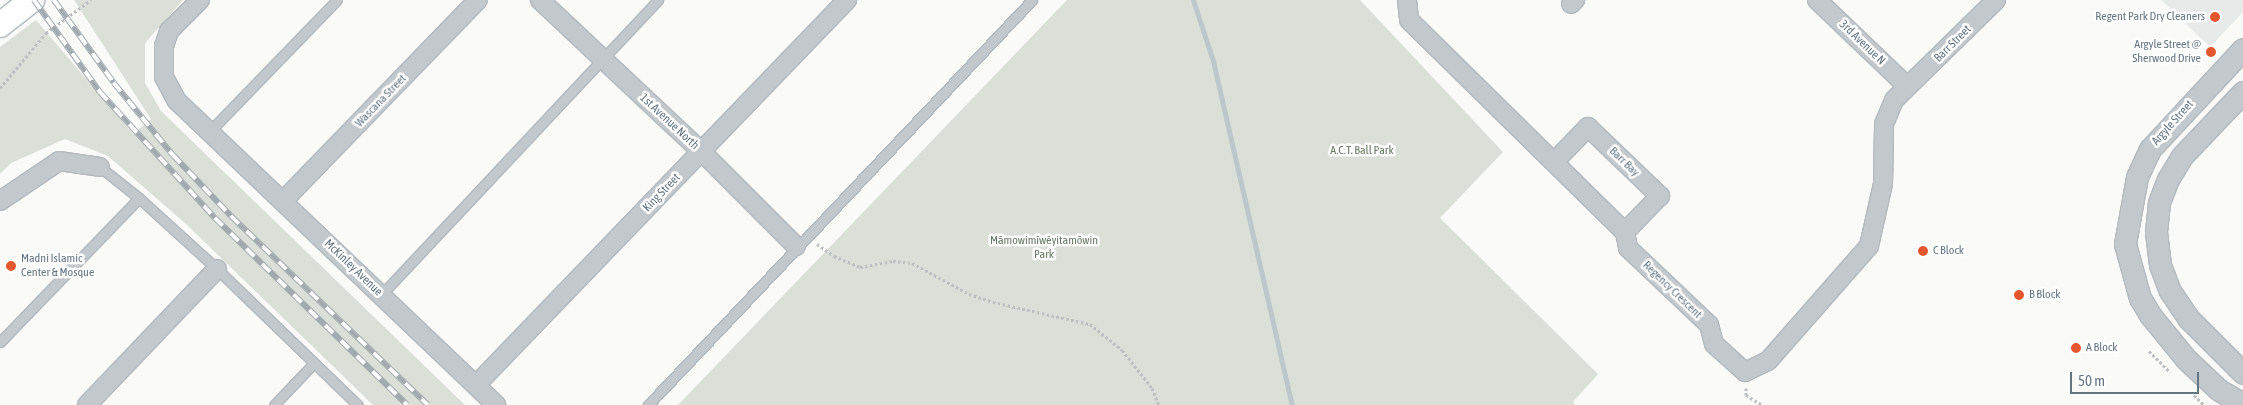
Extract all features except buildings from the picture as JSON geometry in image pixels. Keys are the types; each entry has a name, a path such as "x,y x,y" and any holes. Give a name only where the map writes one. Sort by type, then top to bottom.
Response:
{"main road":[{"path":"0,25 32,0"}],"street":[{"name":"McKinley Avenue","path":"200,0 169,31 161,63 164,77 177,101 208,133 283,201 496,405"},
{"name":"Wascana Street","path":"283,201 478,0"},
{"name":"1st Avenue North","path":"540,0 702,152 802,240"},
{"name":"King Street","path":"476,386 847,0"},
{"name":"Regency Crescent","path":"1407,0 1409,20 1625,232 1628,248 1709,325 1714,344 1745,372"},
{"name":"3rd Avenue N","path":"1817,0 1907,86"},
{"name":"Barr Street","path":"1907,86 1915,82 1996,0"},
{"name":"Argyle Street","path":"2243,49 2150,149 2137,178 2129,213 2125,244 2140,298 2151,316 2212,384 2243,404"},
{"path":"1745,372 1768,360 1869,246 1883,184 1884,124 1894,100 1907,86"},
{"path":"2243,92 2182,156 2168,178 2159,203 2156,232 2160,265 2170,291 2188,318 2243,373"},
{"name":"Barr Bay","path":"1554,162 1588,127 1660,196 1625,232"},
{"path":"0,201 59,161 100,167"},
{"path":"87,405 217,269"}],"lane":[{"path":"208,133 337,0"},
{"path":"381,295 658,0"},
{"path":"648,405 802,240 1032,0"},
{"path":"100,167 139,198 217,269 358,405"},
{"path":"0,342 139,198"},
{"path":"274,405 314,363"}],"path":[{"path":"0,88 46,33 91,0"},
{"path":"802,240 820,247 854,266 873,267 893,261 912,263 969,294 993,302 1090,324 1122,350 1152,388 1159,405"},
{"path":"1745,372 1746,395 1762,405"}],"shaded area":[{"path":"2161,0 2243,0 2243,12 2210,47"}],"green space":[{"path":"74,0 183,0 145,43 145,83 161,111 465,405 373,405 186,224 108,156 65,139 11,163 0,174 0,47 36,20 133,134 151,119"},
{"path":"1067,0 1360,0 1503,152 1440,218 1598,374 1573,402 1575,405 678,405"}],"waterway":[{"path":"1193,0 1213,61 1292,405"}],"railway":[{"path":"34,0 100,92 215,218 407,405"},
{"path":"54,0 114,83 173,155 231,216 428,405"}],"place":[{"name":"Regent Park Dry Cleaners","path":"2215,17"},
{"name":"Argyle Street @ Sherwood Drive","path":"2211,52"},
{"name":"C Block","path":"1923,251"},
{"name":"Madni Islamic Center & Mosque","path":"11,266"},
{"name":"B Block","path":"2019,295"},
{"name":"A Block","path":"2076,348"}],"park label":[{"name":"A.C.T. Ball Park","path":"1362,151"},
{"name":"Māmowimīwēyitamōwin Park","path":"1044,248"}]}
